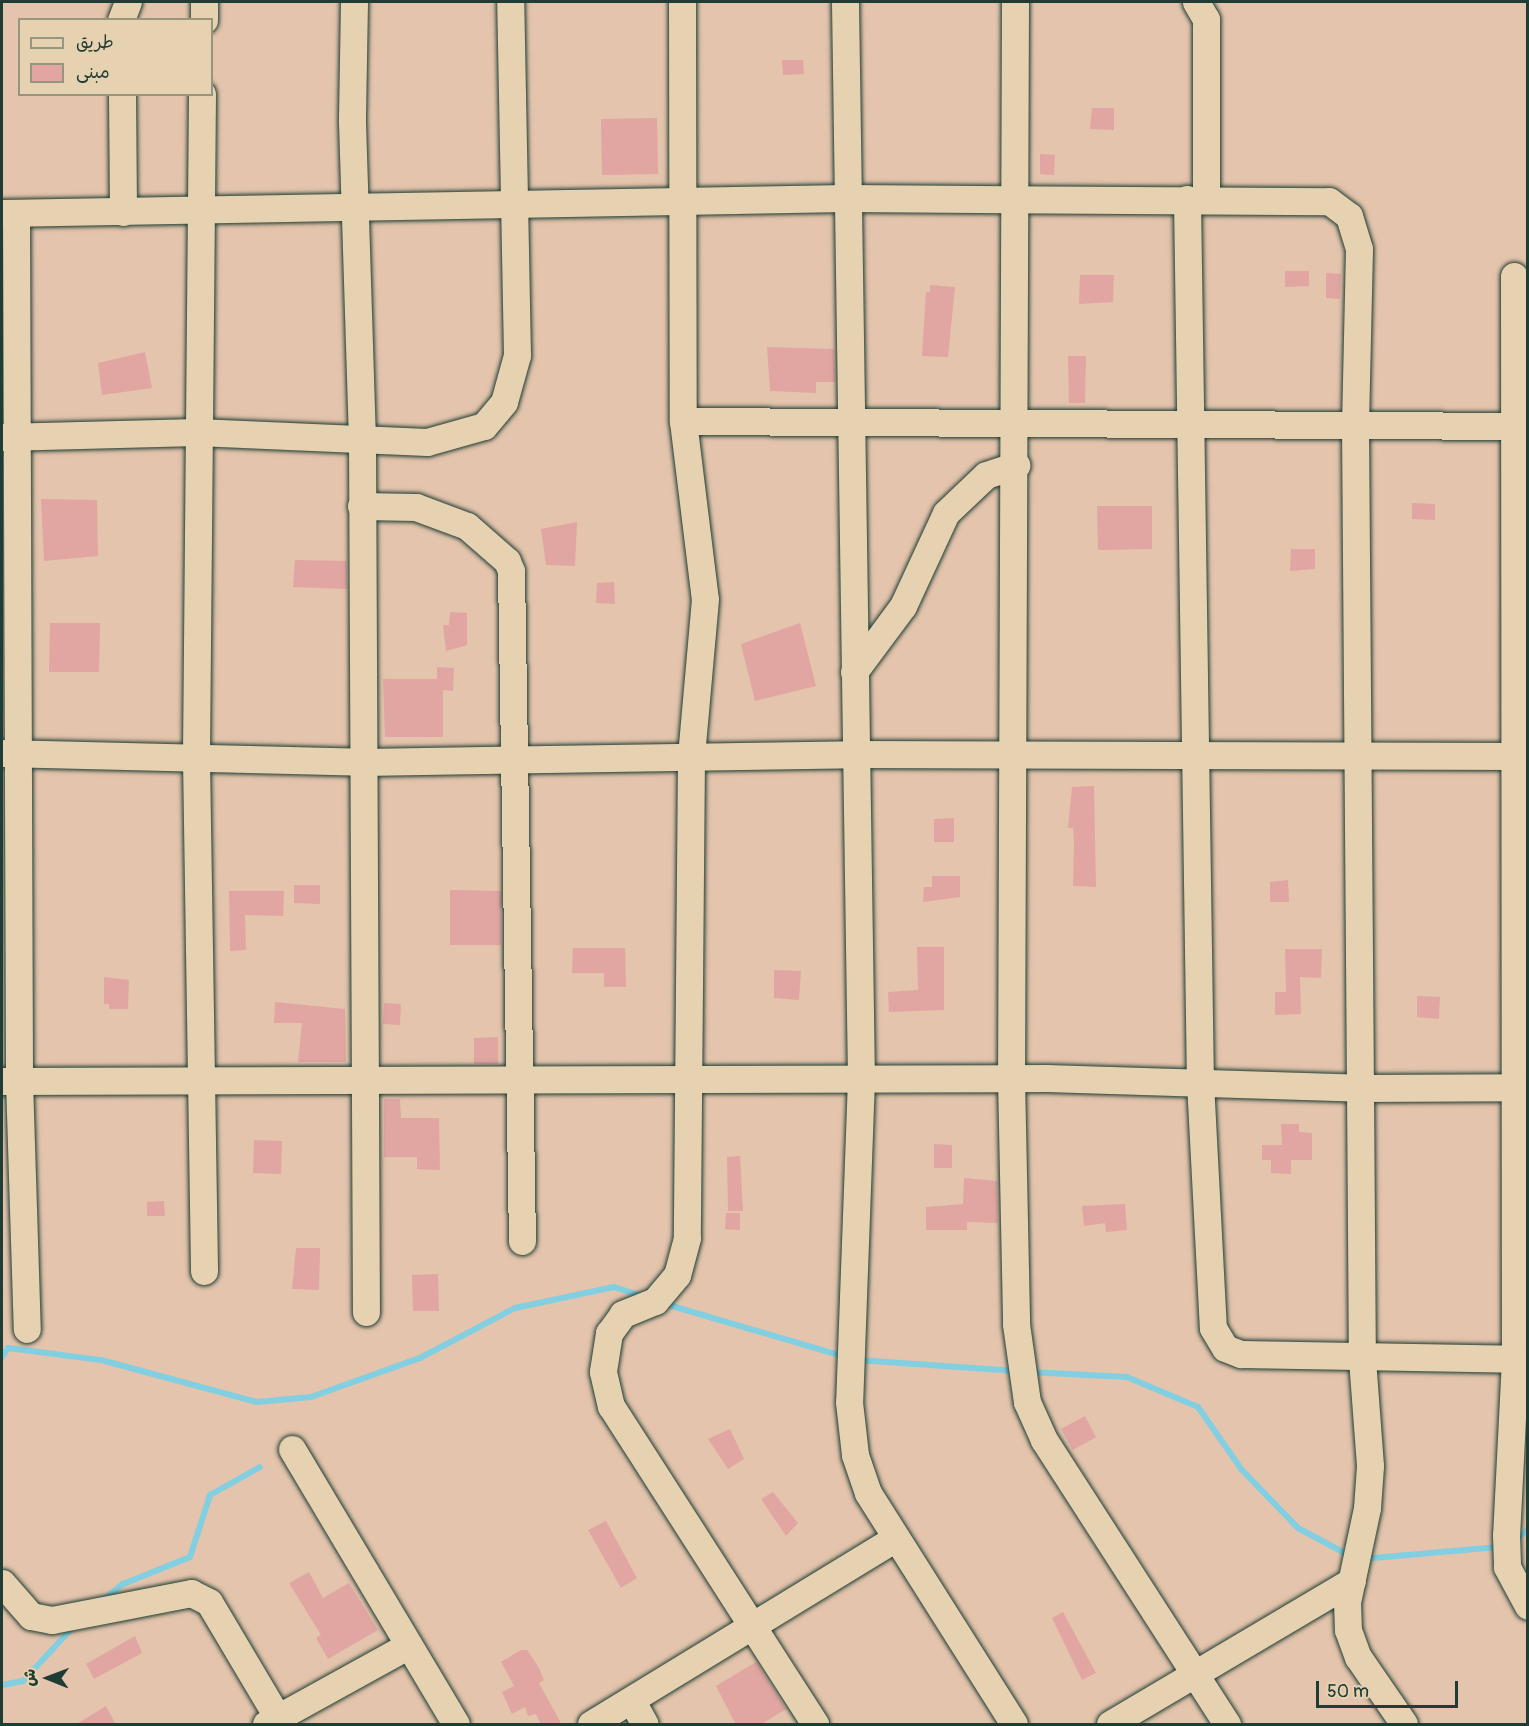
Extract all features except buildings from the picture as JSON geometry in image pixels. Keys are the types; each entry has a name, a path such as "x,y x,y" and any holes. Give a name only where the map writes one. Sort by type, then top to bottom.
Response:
{"street":[{"path":"122,18 128,2"},
{"path":"204,2 204,18"},
{"path":"354,2 354,207 362,440 366,1312"},
{"path":"9,437 196,432 428,442 454,437 484,426 504,402 517,355 510,2"},
{"path":"682,2 683,421 705,599 691,757 687,1238 677,1275 655,1301 623,1314 609,1333 603,1372 611,1406 815,1725"},
{"path":"845,2 846,198 861,1079 849,1402 855,1455 868,1493 1014,1725"},
{"path":"1015,2 1016,465 1011,1078 1016,1324 1027,1402 1044,1440 1227,1725"},
{"path":"1196,2 1206,19 1197,199 1191,423 1194,754 1200,1082 1213,1328 1225,1348 1241,1354 1362,1359 1521,1359"},
{"path":"122,96 123,212"},
{"path":"202,96 196,432 196,759 204,1271"},
{"path":"27,1329 10,1081 9,213 199,212 683,198 1329,201 1349,216 1359,249 1355,424 1362,1359 1370,1466 1367,1508 1352,1581 1348,1630 1358,1657 1404,1725"},
{"path":"1514,276 1521,426 1521,1359 1507,1567 1527,1606"},
{"path":"683,421 1521,426"},
{"path":"854,672 903,606 946,513 986,475 1016,465"},
{"path":"361,506 428,510 467,526 507,561 522,1241"},
{"path":"9,753 362,762 855,754 1521,756"},
{"path":"10,1081 518,1083 1011,1078 1360,1088 1520,1087"},
{"path":"292,1449 456,1725"},
{"path":"591,1725 896,1538"},
{"path":"1110,1725 1193,1672 1352,1581"},
{"path":"2,1583 31,1616 52,1620 165,1595 191,1593 209,1602 272,1721 409,1645"},
{"path":"632,1701 645,1725"}],"waterway":[{"path":"2,1357 8,1348 101,1360 257,1402 311,1397 420,1358 515,1308 614,1287 641,1296"},
{"path":"662,1303 845,1357"},
{"path":"858,1360 1016,1371"},
{"path":"1029,1372 1127,1377 1198,1407 1242,1470 1298,1528 1350,1556"},
{"path":"103,1600 123,1584 190,1557 210,1495 260,1467"},
{"path":"1515,1540 1528,1530"},
{"path":"1362,1559 1498,1547"},
{"path":"2,1685 23,1681 75,1625"}]}
